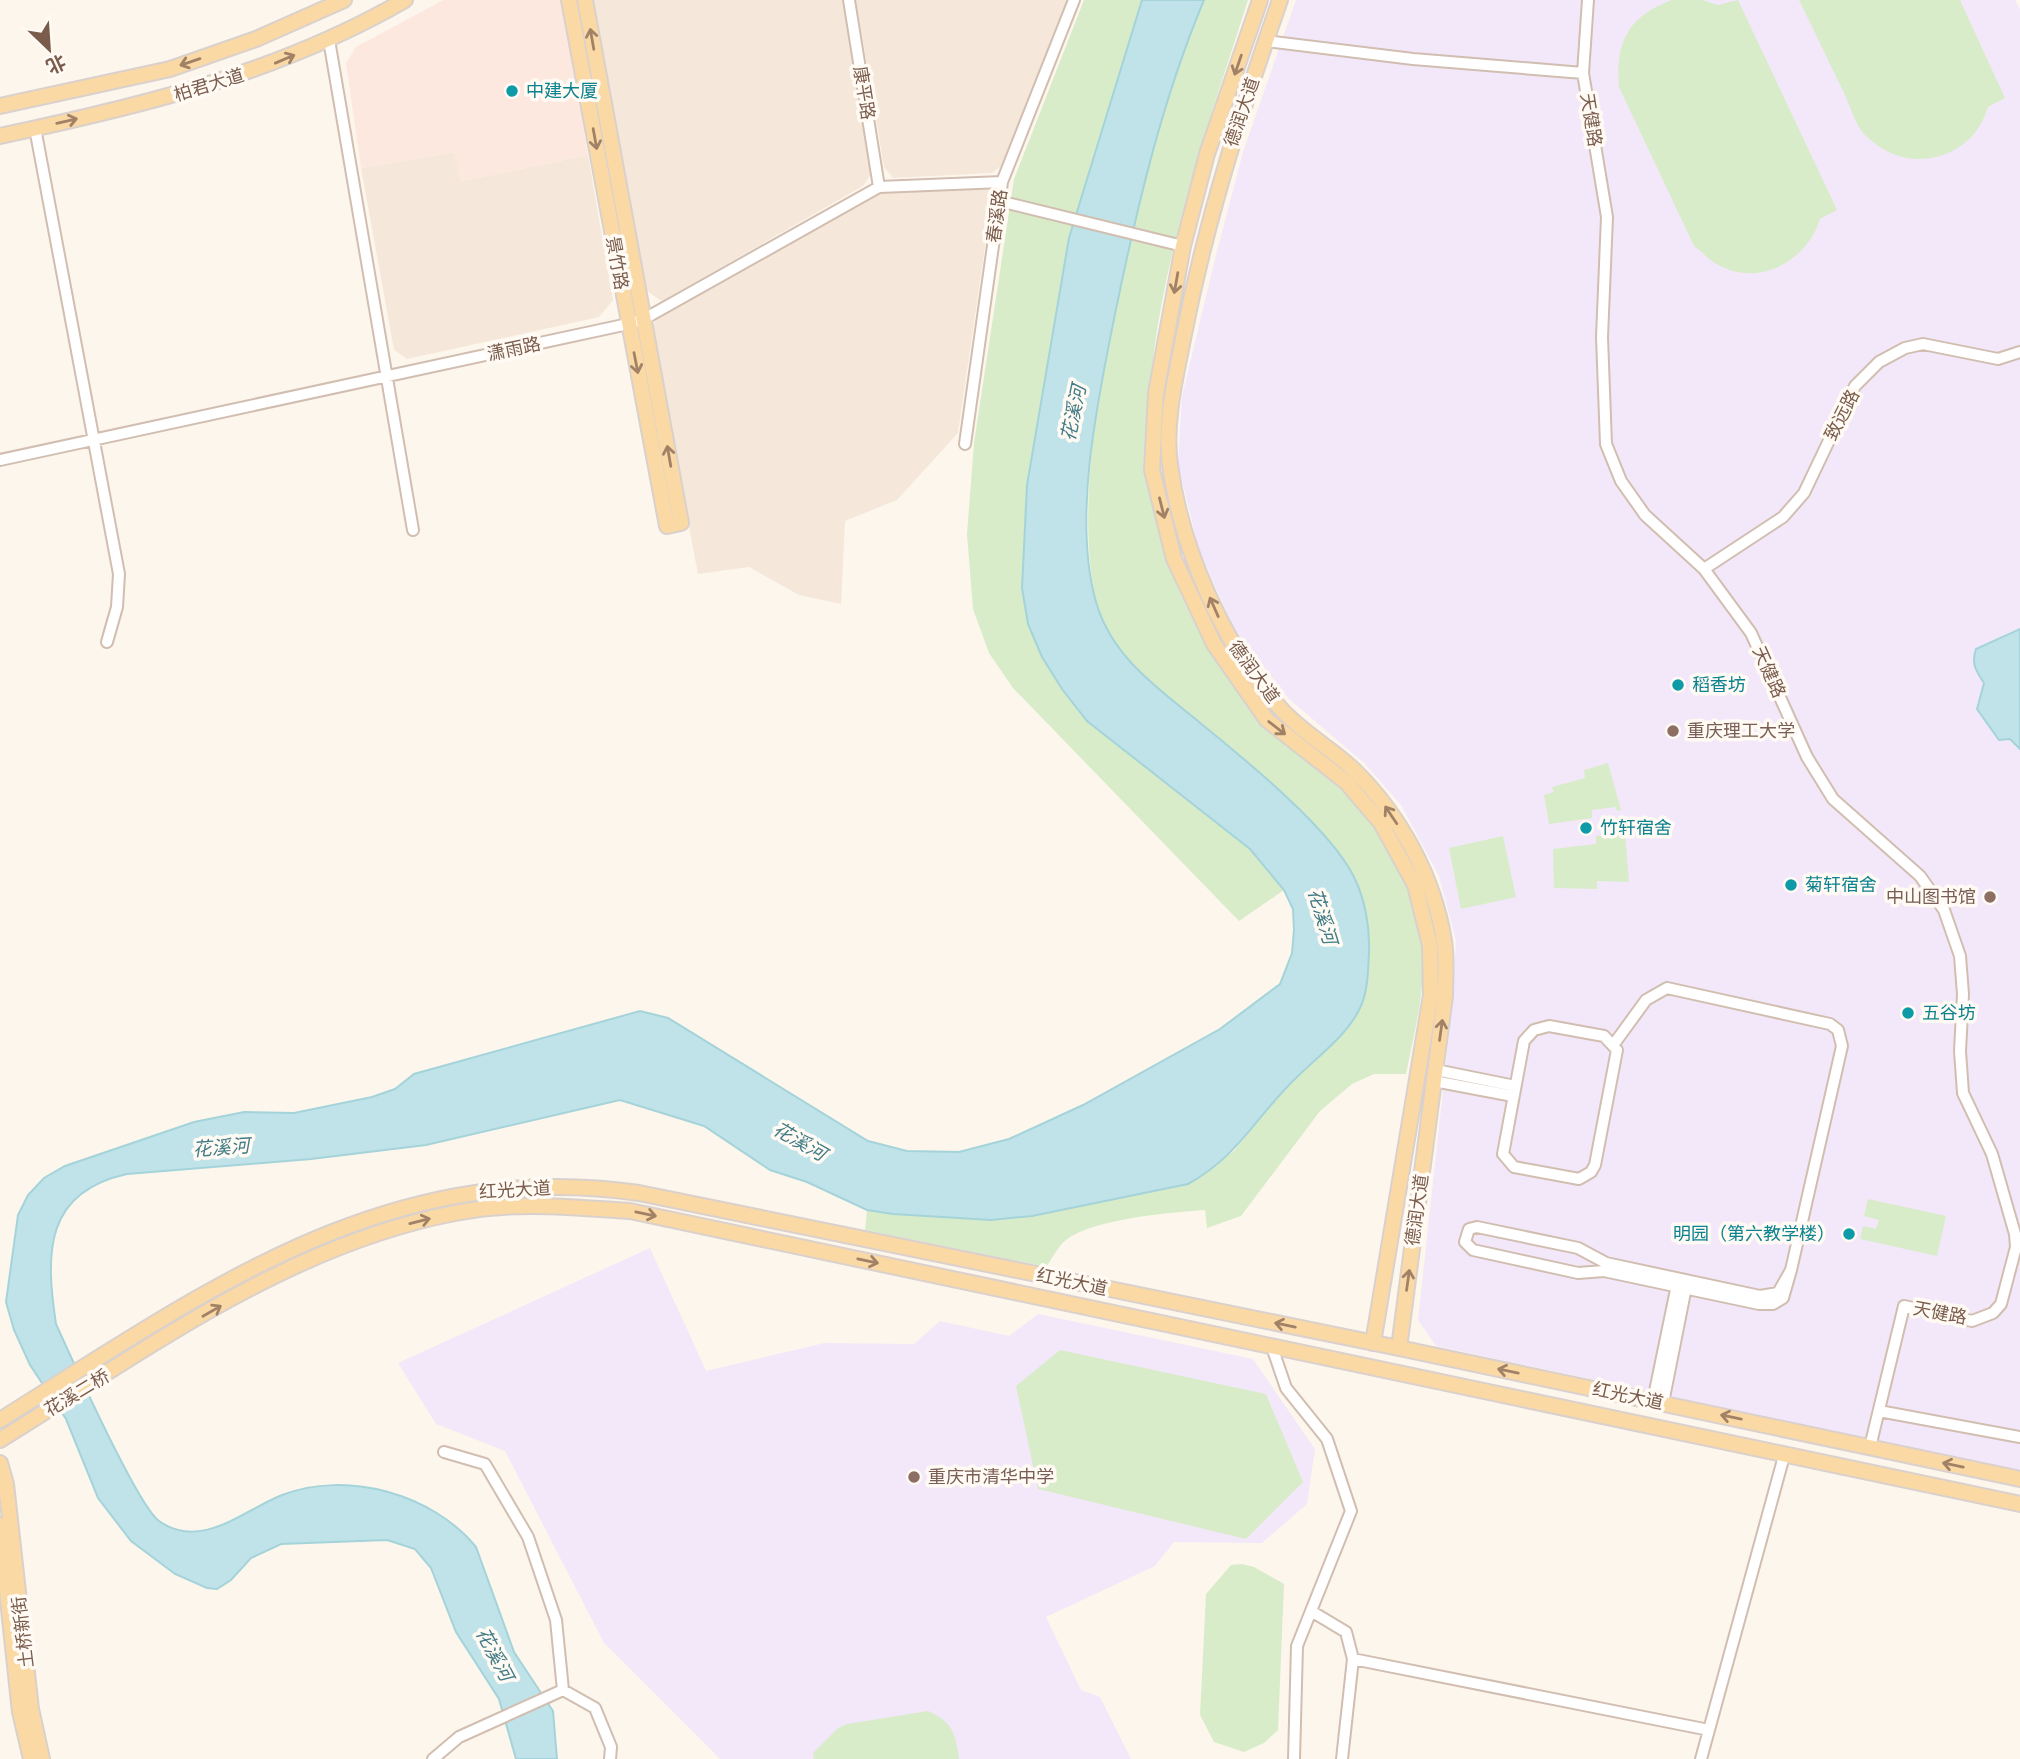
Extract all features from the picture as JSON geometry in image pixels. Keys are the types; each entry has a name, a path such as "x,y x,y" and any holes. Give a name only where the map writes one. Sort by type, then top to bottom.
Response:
{"main road":[{"name":"柏君大道","path":"0,106 138,77 256,39 344,0"},
{"name":"柏君大道","path":"0,136 127,107 225,80 329,40 405,0"},
{"name":"景竹路","path":"569,0 628,324 674,525 644,319 585,0"},
{"name":"德润大道","path":"1260,0 1207,154 1183,246 1156,393 1152,470 1174,559 1214,645 1267,720 1346,782 1381,823 1415,885 1430,945 1431,995 1373,1343"},
{"name":"德润大道","path":"1280,0 1226,156 1200,255 1172,396 1169,464 1190,553 1226,633 1280,709 1356,772 1391,812 1429,879 1444,942 1445,996 1399,1348"},
{"path":"127,107 155,90 152,81 138,77"},
{"name":"红光大道","path":"145,1329 271,1256 334,1229 391,1209 459,1194 533,1185 639,1193 1399,1348 2020,1479"},
{"name":"红光大道","path":"154,1346 279,1272 396,1227 456,1212 535,1205 630,1211 2020,1504"},
{"name":"花溪二桥","path":"0,1420 145,1329"},
{"name":"花溪二桥","path":"0,1440 154,1346"},
{"name":"土桥新街","path":"0,1464 3,1597"},
{"name":"土桥新街","path":"3,1520 16,1621 31,1709 43,1759"},
{"path":"3,1597 16,1621"},
{"name":"土桥新街","path":"16,1621 20,1712 31,1759"}],"street":[{"name":"康平路","path":"849,0 879,187"},
{"name":"春溪路","path":"965,444 1002,182 1074,0"},
{"name":"天健路","path":"1588,0 1583,73 1607,217 1602,337 1606,444 1621,481 1645,515 1704,569 1751,633 1807,757 1833,799 1920,876 1944,911 1960,956 1963,994 1960,1051 1963,1093 1992,1154 2012,1218 2015,1247 2001,1304 1983,1319 1972,1321 1904,1306 1880,1411"},
{"path":"329,40 413,530"},
{"path":"1266,41 1413,59 1583,73"},
{"path":"35,128 119,574 117,607 107,642"},
{"name":"潇雨路","path":"0,460 628,324 644,319 879,187 1002,182"},
{"path":"999,201 1183,246"},
{"name":"致远路","path":"1704,569 1783,517 1804,493 1855,386 1879,362 1905,348 1923,344 1998,359 2020,352"},
{"path":"1614,1044 1646,1000 1667,988 1830,1024 1838,1030 1842,1046 1786,1295 1773,1304 1759,1304 1606,1263 1578,1248 1477,1227 1468,1231 1465,1242 1472,1250 1577,1273 1604,1271 1682,1284"},
{"path":"1541,1027 1604,1036 1614,1044 1618,1057 1595,1165 1585,1177 1572,1180 1514,1167 1506,1160 1502,1149 1514,1091 1524,1041 1528,1034 1541,1027"},
{"path":"1435,1076 1514,1091"},
{"path":"1658,1402 1682,1284"},
{"path":"1272,1347 1286,1388 1327,1439 1351,1511 1297,1647 1294,1759"},
{"path":"1870,1447 1880,1411 2020,1437"},
{"path":"444,1452 485,1464 528,1538 556,1620 563,1690"},
{"path":"1701,1759 1784,1456"},
{"path":"1311,1611 1346,1632 1353,1659 1342,1759"},
{"path":"1353,1659 1709,1730"},
{"path":"433,1759 459,1737 563,1690"},
{"path":"563,1690 595,1708 611,1747 610,1759"}],"shaded area":[{"path":"443,0 561,0 588,155 461,181 454,152 361,168 346,63 356,47"},
{"path":"594,0 842,0 871,174 863,186 662,301 645,290"},
{"path":"856,0 1068,0 1001,166 992,173 893,178 884,167"},
{"name":"重庆理工大学","path":"1296,0 2015,0 2020,9 2020,1471 1436,1346 1418,1320 1452,1008 1456,941 1439,876 1401,805 1364,763 1289,699 1234,629 1199,550 1178,464 1182,396 1216,255 1243,152"},
{"path":"455,152 461,181 588,155 613,300 599,317 407,359 394,350 361,168"},
{"path":"987,187 992,199 958,433 897,500 845,521 841,604 799,595 749,567 698,574 651,329 658,316 881,192"},
{"name":"重庆市清华中学","path":"650,1248 706,1371 824,1343 914,1344 940,1321 1009,1336 1038,1314 1253,1359 1315,1449 1307,1504 1262,1543 1174,1542 1155,1566 1046,1617 1081,1690 1100,1697 1131,1759 720,1759 604,1643 505,1451 436,1424 398,1363"}],"green space":[{"path":"1084,0 1142,0 1069,238 1027,485 1042,657 1062,689 1087,720 1250,849 1284,890 1239,921 1013,688 989,653 973,609 967,534 974,443 1014,179"},
{"path":"1204,0 1248,0 1205,134 1166,280 1154,354 1148,427 1152,498 1168,564 1176,584 1209,649 1237,692 1265,725 1343,789 1384,841 1413,902 1422,945 1423,977 1406,1074 1374,1074 1352,1084 1320,1111 1241,1216 1207,1228 1205,1210 1153,1215 1095,1226 1066,1240 1046,1267 865,1230 867,1210 991,1220 1032,1216 1188,1184 1234,1151 1279,1094 1340,1035 1359,1012 1357,900 1356,885 1350,868 1275,788 1156,688 1122,655 1113,642 1093,586 1088,511 1095,421 1111,324 1157,136"},
{"path":"1672,0 1703,0 1718,5 1738,0 1837,210 1820,219 1804,248 1778,267 1763,272 1731,270 1712,261 1694,246 1619,87 1620,56 1628,32 1645,14"},
{"path":"1799,0 1960,0 2005,98 1988,107 1971,137 1951,152 1922,159 1891,153 1873,142 1859,127"},
{"path":"1608,763 1621,810 1617,811 1616,807 1592,810 1592,818 1549,824 1544,795 1554,792 1552,787 1585,778 1584,770"},
{"path":"1625,833 1629,882 1597,881 1597,889 1554,888 1553,849 1596,844 1596,836"},
{"path":"1503,836 1516,897 1461,909 1449,848"},
{"path":"1868,1199 1946,1216 1937,1256 1860,1239 1863,1226 1876,1229 1879,1220 1864,1216"},
{"path":"1060,1350 1266,1394 1303,1482 1246,1539 1038,1489 1016,1386"},
{"path":"1231,1565 1254,1567 1284,1584 1278,1730 1264,1743 1244,1752 1214,1742 1200,1715 1206,1594"},
{"path":"928,1711 948,1724 956,1742 959,1759 814,1759 813,1753 838,1728 847,1724"}],"water":[{"name":"花溪河","path":"1142,0 1204,0 1175,76 1152,154 1132,234 1101,383 1087,496 1089,569 1103,621 1122,653 1148,680 1257,770 1304,814 1342,857 1354,877 1368,923 1368,967 1366,991 1361,1005 1345,1030 1282,1092 1221,1161 1188,1184 1032,1216 991,1220 867,1210 807,1182 770,1170 704,1126 620,1100 426,1145 311,1159 127,1174 100,1183 80,1195 66,1210 57,1229 52,1250 51,1273 56,1324 121,1460 149,1510 159,1521 175,1529 191,1532 206,1530 222,1525 282,1495 307,1488 334,1485 361,1486 387,1492 437,1513 476,1547 514,1652 553,1711 557,1759 516,1759 499,1699 456,1632 431,1568 415,1549 387,1540 281,1544 251,1558 231,1580 217,1589 207,1588 175,1574 131,1541 98,1498 66,1419 30,1365 14,1330 6,1302 18,1215 28,1195 44,1178 65,1166 194,1122 244,1112 294,1113 372,1097 395,1089 414,1074 640,1011 668,1018 868,1141 907,1151 959,1152 1009,1139 1083,1105 1220,1029 1280,984 1292,953 1294,930 1293,909 1284,890 1250,849 1087,721 1042,657 1028,624 1022,588 1027,485 1069,238"},
{"path":"2020,629 2020,749 2010,739 1999,740 1977,709 1984,683 1974,659 1976,649"}],"place":[{"name":"中建大厦","path":"512,91"},
{"name":"稻香坊","path":"1678,685"},
{"name":"重庆理工大学","path":"1673,731"},
{"name":"竹轩宿舍","path":"1586,828"},
{"name":"菊轩宿舍","path":"1791,885"},
{"name":"中山图书馆","path":"1990,897"},
{"name":"五谷坊","path":"1908,1013"},
{"name":"明园（第六教学楼）","path":"1849,1234"},
{"name":"重庆市清华中学","path":"914,1477"}]}
